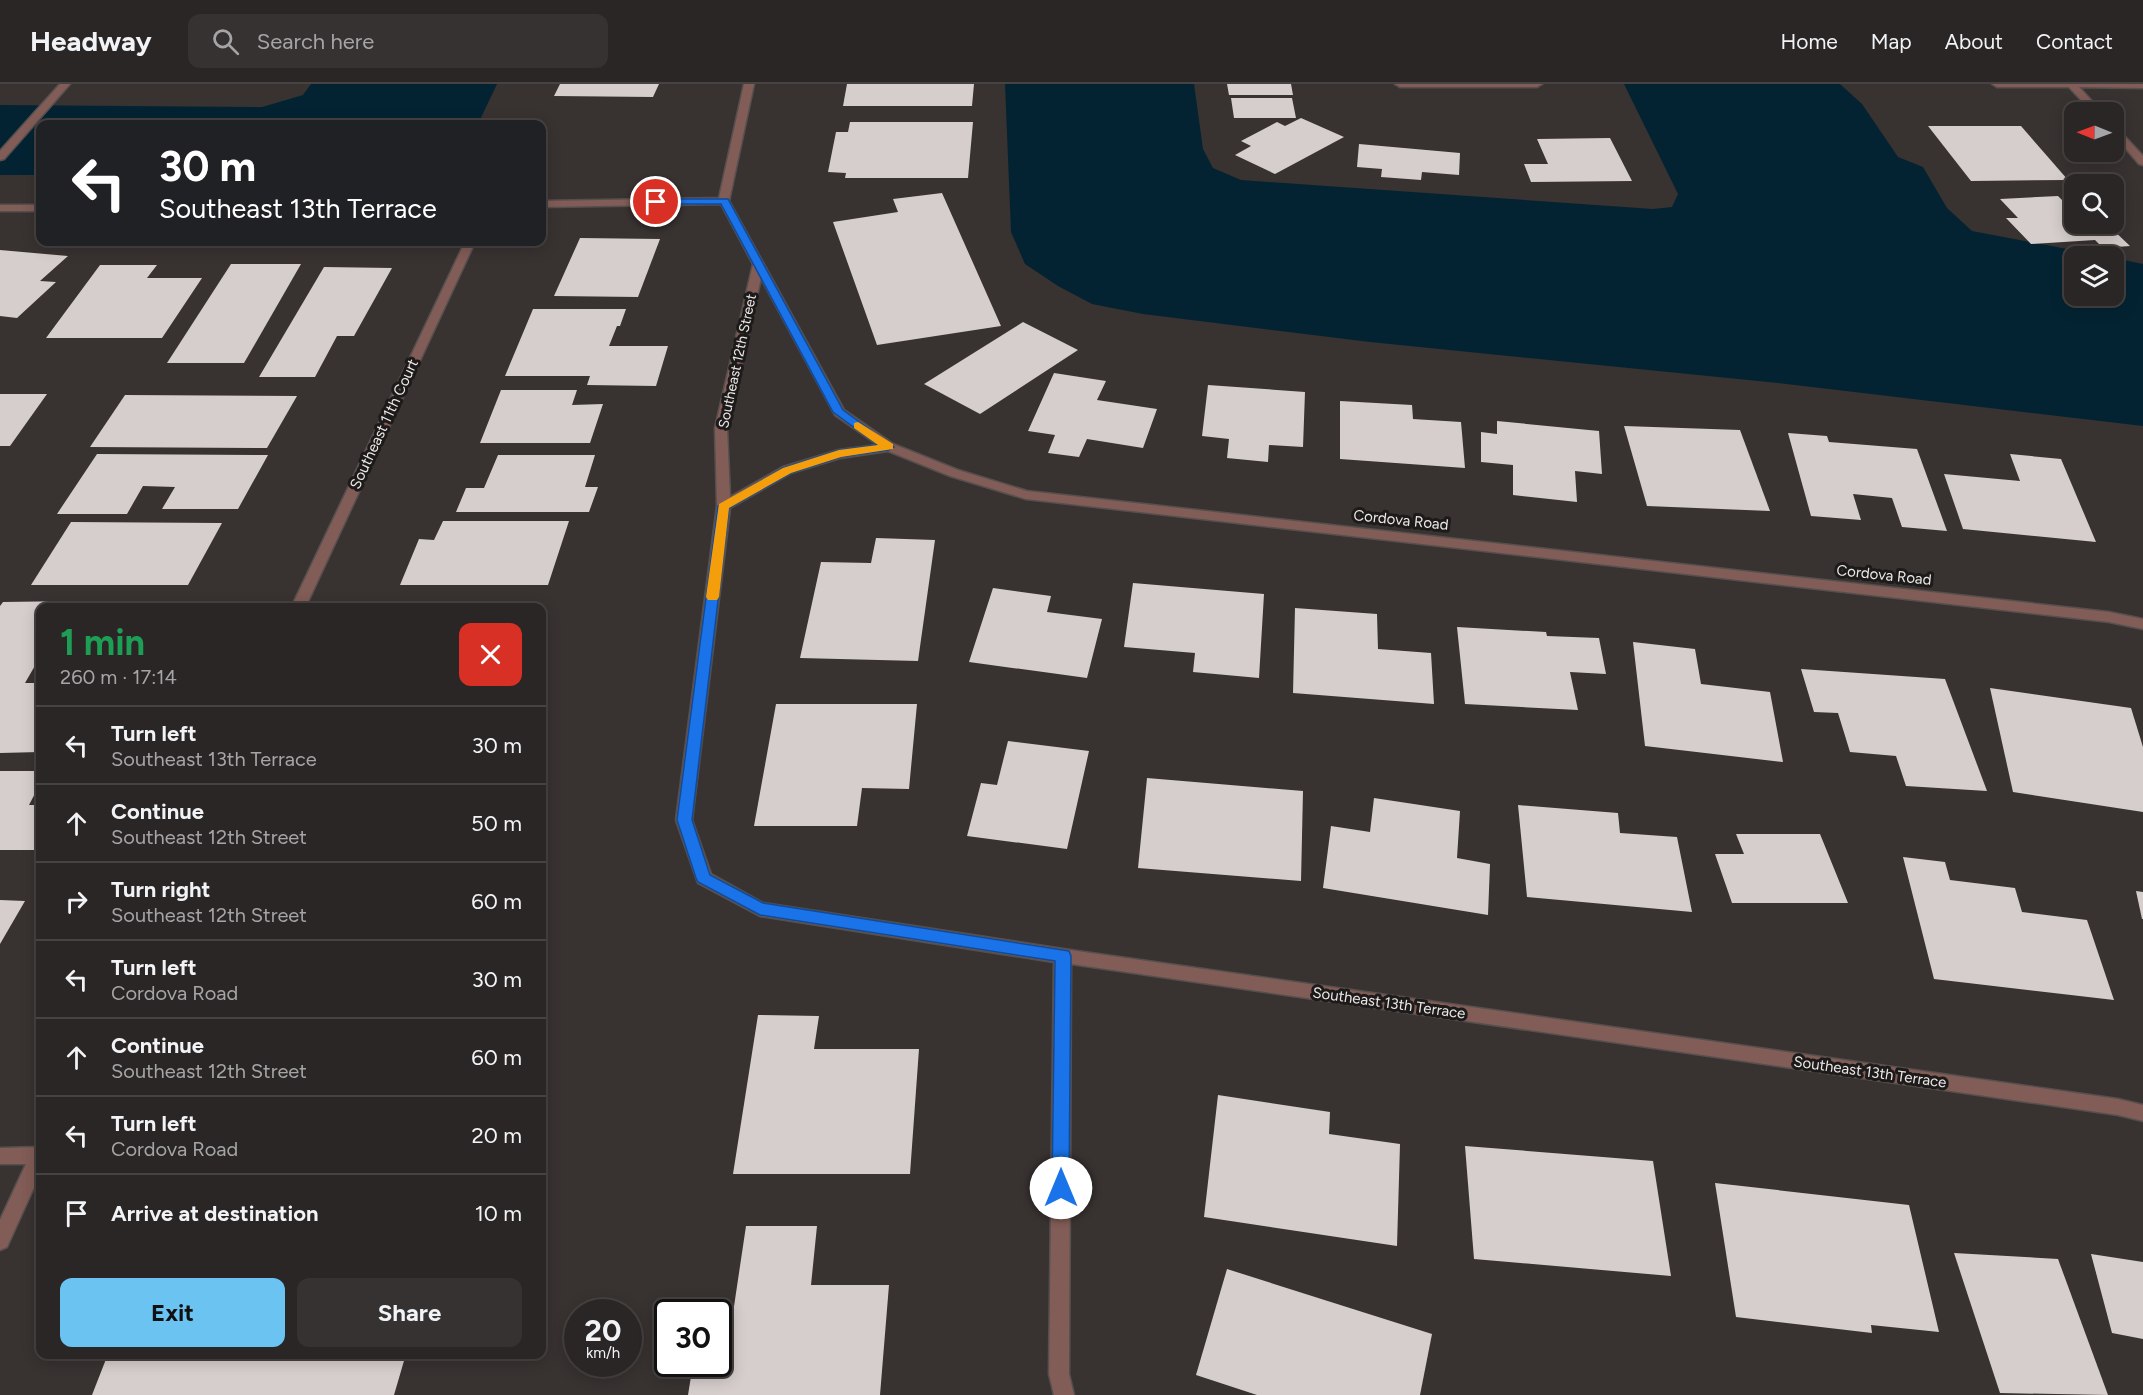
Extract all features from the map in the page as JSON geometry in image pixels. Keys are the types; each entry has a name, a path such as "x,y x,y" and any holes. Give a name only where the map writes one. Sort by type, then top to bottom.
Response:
{"street":[{"path":"0,158 65,84"},
{"path":"749,84 724,201 758,265"},
{"path":"1400,84 1537,84"},
{"path":"1997,84 2143,85"},
{"path":"2071,84 2088,102"},
{"path":"2124,141 2143,162"},
{"path":"546,204 724,201"},
{"path":"0,208 36,208"},
{"name":"Southeast 11th Court","path":"300,603 468,246"},
{"name":"Cordova Road","path":"758,265 839,412 889,447 954,473 1026,495 2109,617 2143,624"},
{"name":"Southeast 12th Street","path":"684,820 724,506 721,428 758,265"},
{"path":"724,506 787,470 839,454 889,447"},
{"name":"Southeast 13th Terrace","path":"684,820 704,878 760,909 1063,956 2106,1105 2143,1113"},
{"path":"1063,956 1059,1374 1064,1395"},
{"path":"0,1156 36,1156"},
{"path":"0,1241 36,1164"}],"water":[{"path":"311,84 497,84 480,120 36,120 36,175 0,175 0,105 262,107 303,95"},
{"path":"1005,84 1194,84 1203,149 1213,168 1241,180 1653,209 1672,207 1678,194 1624,84 1840,84 1862,104 1898,157 1923,167 1947,208 1972,231 2064,248 2064,306 2124,306 2124,260 2143,264 2143,426 1778,383 1370,342 1143,314 1092,304 1058,286 1025,264 1011,232"}],"building":[{"path":"560,84 659,84 653,97 554,96"},
{"path":"847,84 974,84 972,106 843,106"},
{"path":"1227,84 1291,84 1293,95 1229,95"},
{"path":"1231,98 1292,98 1296,118 1234,118"},
{"path":"1301,118 1344,137 1275,174 1235,155 1251,146 1241,141 1277,122 1285,126"},
{"path":"850,122 973,122 968,178 845,178 846,173 828,172 836,132 848,132"},
{"path":"1928,126 2021,126 2064,175 2064,180 1971,181"},
{"path":"1610,138 1632,181 1531,182 1524,164 1548,164 1537,139"},
{"path":"1359,144 1460,153 1459,175 1422,172 1421,180 1381,177 1382,169 1357,167"},
{"path":"942,193 1001,326 877,345 833,222 898,212 893,199"},
{"path":"2058,196 2064,202 2064,234 2117,234 2130,246 2101,246 2095,240 2031,244 2006,218 2018,218 2000,199"},
{"path":"580,238 660,239 638,297 554,296"},
{"path":"0,250 68,256 40,281 56,282 17,318 0,316"},
{"path":"231,264 301,264 244,363 167,363"},
{"path":"100,265 157,265 147,278 202,278 162,338 46,338"},
{"path":"324,267 392,268 354,336 337,336 315,377 259,377"},
{"path":"533,309 626,309 609,346 668,346 656,386 587,385 590,376 505,376"},
{"path":"1023,322 1078,350 980,414 924,384"},
{"path":"1054,373 1106,381 1097,400 1157,409 1143,448 1087,439 1079,457 1048,453 1055,435 1028,431"},
{"path":"1208,385 1305,392 1303,447 1269,445 1268,462 1227,458 1229,439 1202,436"},
{"path":"501,390 577,390 572,405 603,404 590,443 480,443"},
{"path":"0,394 47,394 10,446 0,446"},
{"path":"125,395 297,396 267,448 90,447"},
{"path":"1340,401 1412,405 1413,419 1461,422 1465,468 1340,459"},
{"path":"1497,421 1599,431 1602,474 1575,471 1577,502 1513,495 1513,465 1481,462 1481,432 1497,434"},
{"path":"1624,426 1740,430 1770,511 1647,506"},
{"path":"1788,433 1827,436 1829,442 1917,449 1947,531 1902,527 1892,498 1853,494 1861,520 1811,516"},
{"path":"97,454 268,455 238,509 162,509 175,487 143,486 127,514 57,514"},
{"path":"2010,454 2061,459 2096,542 1963,529 1944,474 2020,481"},
{"path":"498,455 595,455 585,487 598,487 589,512 456,512 466,488 484,488"},
{"path":"443,521 569,521 548,585 400,585 419,539 434,540"},
{"path":"71,522 222,523 188,585 31,585"},
{"path":"876,538 935,540 918,661 800,658 821,562 871,563"},
{"path":"1133,583 1264,594 1259,678 1193,672 1195,653 1124,647"},
{"path":"993,588 1051,596 1047,612 1102,619 1087,678 969,662"},
{"path":"73,601 72,603 36,603 36,664 25,683 36,683 36,752 0,753 0,606 3,602"},
{"path":"1295,608 1377,614 1378,649 1431,653 1434,704 1293,693"},
{"path":"1457,627 1546,632 1547,636 1599,638 1606,674 1570,672 1578,710 1465,704"},
{"path":"1633,642 1695,649 1701,684 1770,692 1783,762 1645,746"},
{"path":"1801,669 1945,679 1987,791 1906,786 1896,756 1850,752 1838,713 1814,712"},
{"path":"1990,688 2131,708 2143,747 2143,812 2013,792"},
{"path":"776,704 917,704 909,789 862,788 857,826 754,826"},
{"path":"1008,741 1089,751 1067,849 967,836 981,783 997,785"},
{"path":"0,771 36,771 36,792 29,805 36,805 36,850 0,850"},
{"path":"1147,778 1303,791 1301,881 1138,868"},
{"path":"1374,798 1460,811 1457,858 1490,864 1488,915 1323,888 1331,826 1370,832"},
{"path":"1518,805 1618,813 1620,833 1677,837 1692,912 1527,897"},
{"path":"1736,834 1820,834 1848,903 1732,903 1715,854 1744,854"},
{"path":"1903,857 1945,862 1950,880 2015,888 2022,912 2087,920 2114,1000 1934,979"},
{"path":"2136,891 2143,892 2143,919 2142,919"},
{"path":"0,900 25,901 0,944"},
{"path":"758,1015 819,1016 814,1049 919,1049 910,1174 733,1174"},
{"path":"1218,1095 1330,1112 1329,1134 1400,1144 1397,1246 1204,1217"},
{"path":"1465,1146 1653,1161 1671,1276 1474,1259"},
{"path":"1715,1183 1909,1205 1939,1332 1871,1325 1872,1333 1736,1317"},
{"path":"746,1226 817,1226 811,1285 889,1285 880,1395 688,1395 691,1377 732,1377 732,1320"},
{"path":"1954,1253 2058,1259 2108,1395 2000,1393"},
{"path":"2091,1254 2143,1262 2143,1339 2112,1333"},
{"path":"1227,1269 1432,1334 1420,1395 1257,1395 1196,1375"},
{"path":"106,1359 405,1359 394,1395 92,1395"}],"slow traffic":[{"path":"712,597 724,506 787,470 839,454 889,447 858,426"}],"route":[{"path":"656,202 724,201 839,412 889,447 839,454 787,470 724,506 684,820 704,878 760,909 1063,956 1061,1188"}]}
